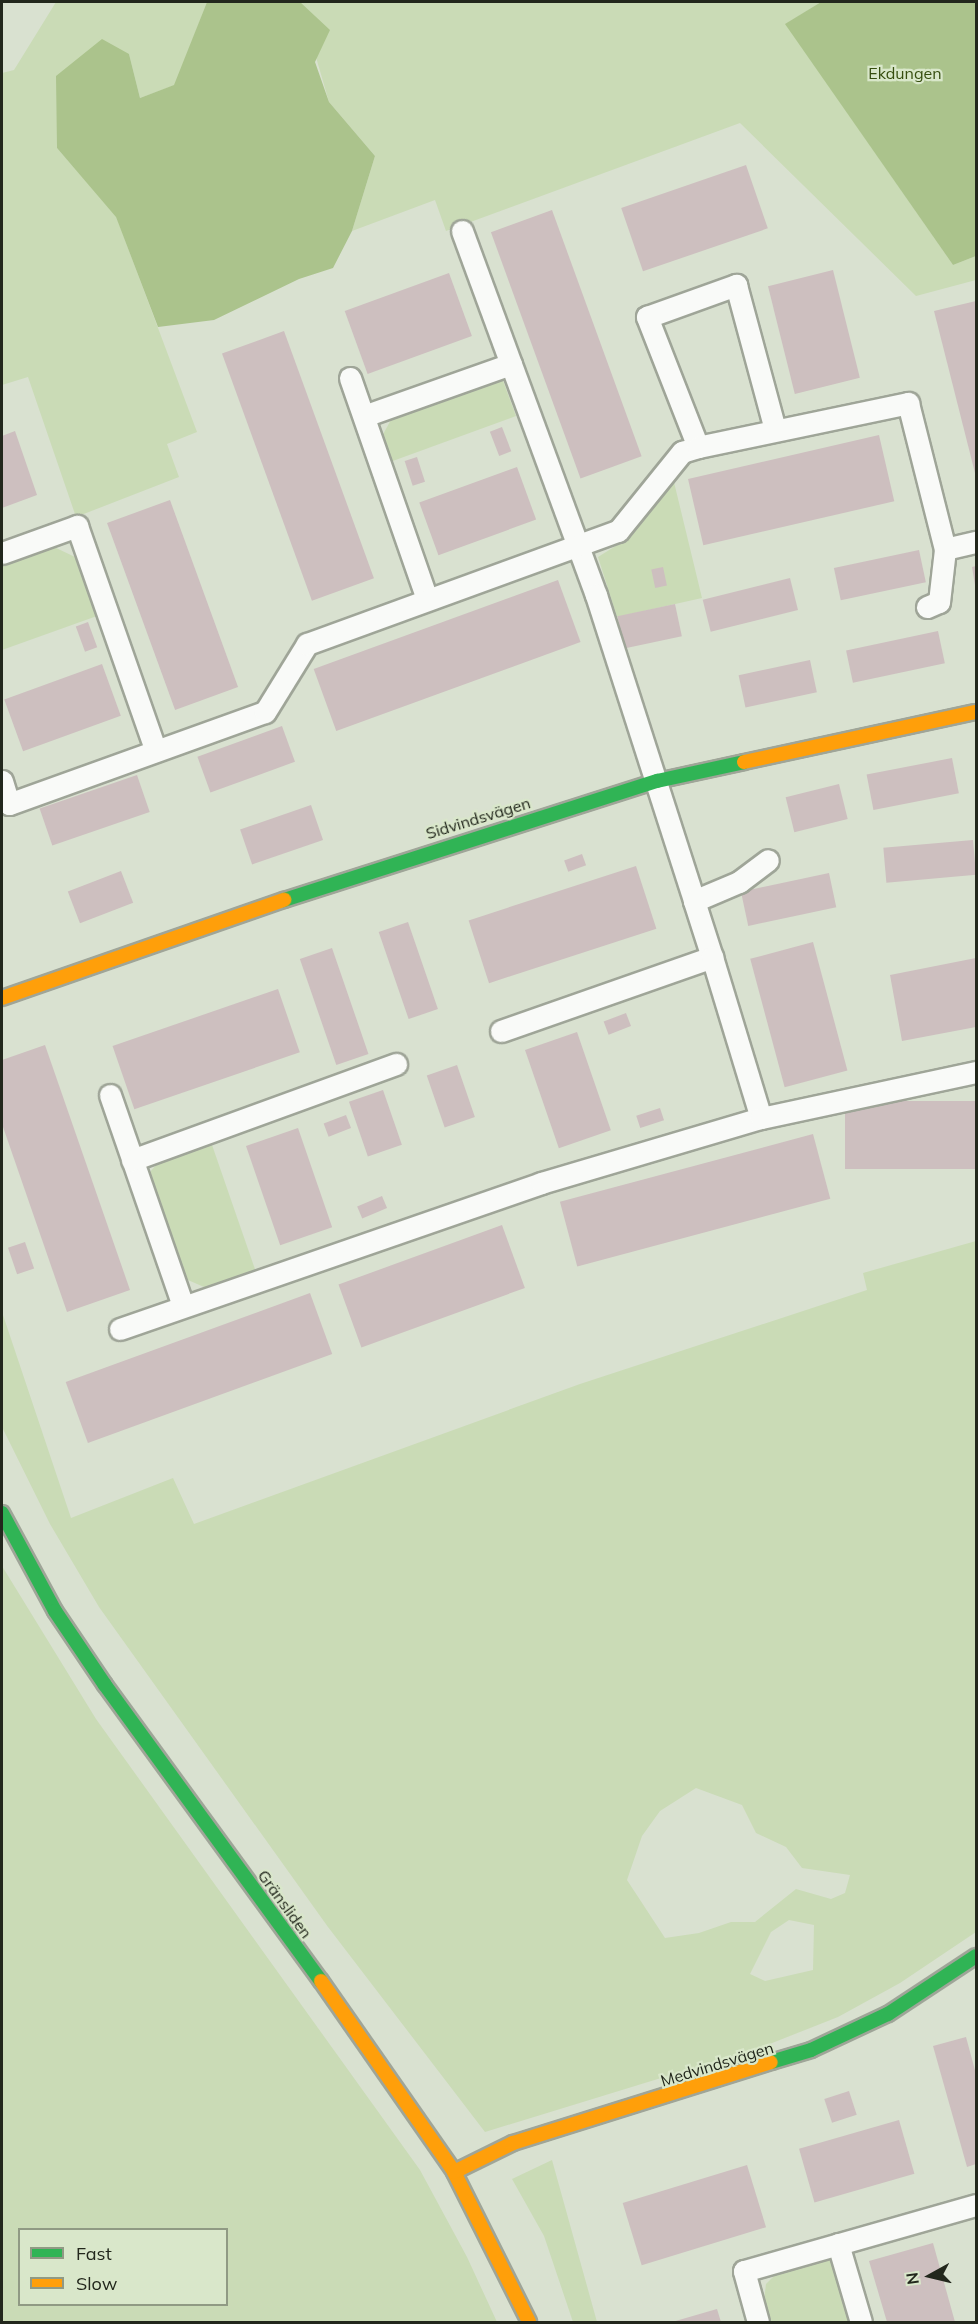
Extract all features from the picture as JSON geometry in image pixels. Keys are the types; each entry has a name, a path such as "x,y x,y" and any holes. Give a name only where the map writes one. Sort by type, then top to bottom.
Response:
{"street":[{"name":"Sidvindsvägen","path":"2,998 340,880 657,782 976,712"},
{"name":"Gränsliden","path":"2,1513 55,1611 105,1685 380,2062 454,2172 529,2322"},
{"name":"Medvindsvägen","path":"454,2172 513,2143 811,2050 888,2014 976,1956"}],"lane":[{"path":"462,231 578,547 657,782 761,1118"},
{"path":"698,447 647,317 736,285 776,430"},
{"path":"364,416 511,364"},
{"path":"350,378 427,599"},
{"path":"2,781 9,804 266,712 307,644 618,531 682,452 908,403 945,549 939,602 927,607"},
{"path":"2,553 77,526 156,751"},
{"path":"945,549 976,542"},
{"path":"694,901 740,882 768,860"},
{"path":"501,1031 712,957"},
{"path":"132,1160 396,1064"},
{"path":"120,1329 438,1216 761,1118 976,1072"},
{"path":"110,1095 183,1306"},
{"path":"758,2322 744,2271 976,2205"},
{"path":"838,2244 861,2322"}],"green space":[{"path":"56,2 207,2 175,85 140,98 129,54 57,148 116,216 197,432 167,444 179,477 76,517 28,377 2,385 2,73 14,70"},
{"path":"207,2 300,2 330,30 315,62 329,102 375,156 352,231 333,268 299,279 214,320 158,327 116,217 57,148 56,76 102,39 129,54 140,98 174,85"},
{"path":"300,2 821,2 786,24 953,265 976,256 976,280 916,296 740,123 446,231 435,200 352,231 375,156 329,102"},
{"name":"Ekdungen","path":"821,2 976,2 976,256 953,265 785,24"},
{"path":"502,378 516,416 390,462 381,438 392,418"},
{"path":"673,478 702,598 617,617 598,557 630,537"},
{"path":"52,546 75,557 97,616 2,650 2,565"},
{"path":"211,1142 257,1275 211,1290 181,1277 146,1177 160,1160"},
{"path":"976,1241 976,1932 900,1983 838,2017 762,2047 485,2132 328,1927 99,1607 50,1524 2,1427 2,1312 71,1518 173,1478 194,1524 580,1384 867,1290 863,1273","holes":["696,1788 742,1805 756,1833 786,1847 802,1868 850,1875 845,1893 831,1899 796,1889 755,1922 731,1922 699,1933 665,1938 627,1880 642,1836 660,1811","789,1920 814,1925 813,1970 765,1981 750,1974 771,1932"]},
{"path":"2,1566 96,1719 420,2170 467,2257 497,2322 2,2322"},
{"path":"552,2160 597,2322 573,2322 544,2236 512,2179"},
{"path":"835,2255 854,2322 771,2322 764,2300 766,2284 777,2273"}],"building":[{"path":"746,165 768,228 643,271 621,208"},
{"path":"552,210 642,456 581,478 491,232"},
{"path":"833,270 860,378 795,394 768,286"},
{"path":"449,273 472,336 368,374 345,311"},
{"path":"976,301 976,477 934,311"},
{"path":"284,331 374,578 312,601 222,354"},
{"path":"502,427 511,451 499,456 490,432"},
{"path":"15,431 37,495 2,508 2,436"},
{"path":"879,435 894,501 703,545 688,479"},
{"path":"417,457 425,482 413,486 405,461"},
{"path":"517,467 536,520 438,555 419,503"},
{"path":"170,500 238,687 175,710 107,523"},
{"path":"919,550 926,582 841,600 834,568"},
{"path":"976,566 976,584 975,585 972,567"},
{"path":"663,567 667,586 655,588 651,569"},
{"path":"790,578 798,610 711,632 703,600"},
{"path":"558,580 581,642 336,731 314,669"},
{"path":"675,604 682,636 624,649 617,616"},
{"path":"88,622 97,647 85,652 76,626"},
{"path":"938,631 945,663 853,683 846,651"},
{"path":"810,660 817,692 745,707 739,675"},
{"path":"102,664 121,716 23,751 4,700"},
{"path":"282,726 295,762 210,792 197,757"},
{"path":"952,758 959,793 873,810 867,775"},
{"path":"137,775 150,812 52,845 40,809"},
{"path":"839,784 848,819 794,832 786,797"},
{"path":"311,805 323,840 252,864 240,829"},
{"path":"973,840 976,875 886,883 883,848"},
{"path":"582,854 586,865 568,872 564,860"},
{"path":"636,866 656,929 489,983 469,920"},
{"path":"121,871 133,903 80,923 68,891"},
{"path":"829,873 836,907 748,926 741,892"},
{"path":"408,922 438,1009 409,1019 379,932"},
{"path":"813,942 847,1070 785,1087 750,959"},
{"path":"332,948 368,1054 336,1065 300,959"},
{"path":"976,958 976,1027 902,1041 890,975"},
{"path":"278,989 300,1052 134,1109 113,1046"},
{"path":"626,1013 631,1026 609,1035 604,1022"},
{"path":"577,1032 611,1130 559,1148 525,1050"},
{"path":"45,1045 130,1290 67,1312 2,1124 2,1060"},
{"path":"457,1065 475,1117 445,1127 427,1075"},
{"path":"383,1090 402,1145 368,1157 349,1102"},
{"path":"845,1101 976,1101 976,1169 845,1169"},
{"path":"660,1108 664,1120 640,1128 636,1116"},
{"path":"346,1115 351,1128 329,1137 324,1124"},
{"path":"298,1128 332,1227 280,1245 246,1146"},
{"path":"813,1134 830,1199 577,1267 560,1202"},
{"path":"382,1196 387,1208 362,1219 357,1207"},
{"path":"502,1225 525,1288 361,1347 338,1285"},
{"path":"25,1242 34,1268 17,1274 8,1248"},
{"path":"310,1293 332,1354 88,1443 66,1382"},
{"path":"966,2037 976,2074 976,2164 967,2167 933,2046"},
{"path":"849,2091 857,2115 832,2123 824,2099"},
{"path":"899,2120 914,2174 814,2202 799,2149"},
{"path":"747,2165 766,2227 642,2265 623,2203"},
{"path":"933,2243 955,2322 887,2322 869,2261"},
{"path":"717,2309 721,2322 672,2322"}],"traffic: fast":[{"path":"284,900 657,781 744,762"},
{"path":"2,1513 55,1611 105,1685 321,1981"},
{"path":"771,2062 811,2050 888,2014 976,1956"}],"traffic: slow":[{"path":"744,762 976,712"},
{"path":"2,998 284,900"},
{"path":"321,1981 454,2172 529,2322"},
{"path":"454,2172 513,2143 771,2062"}]}
